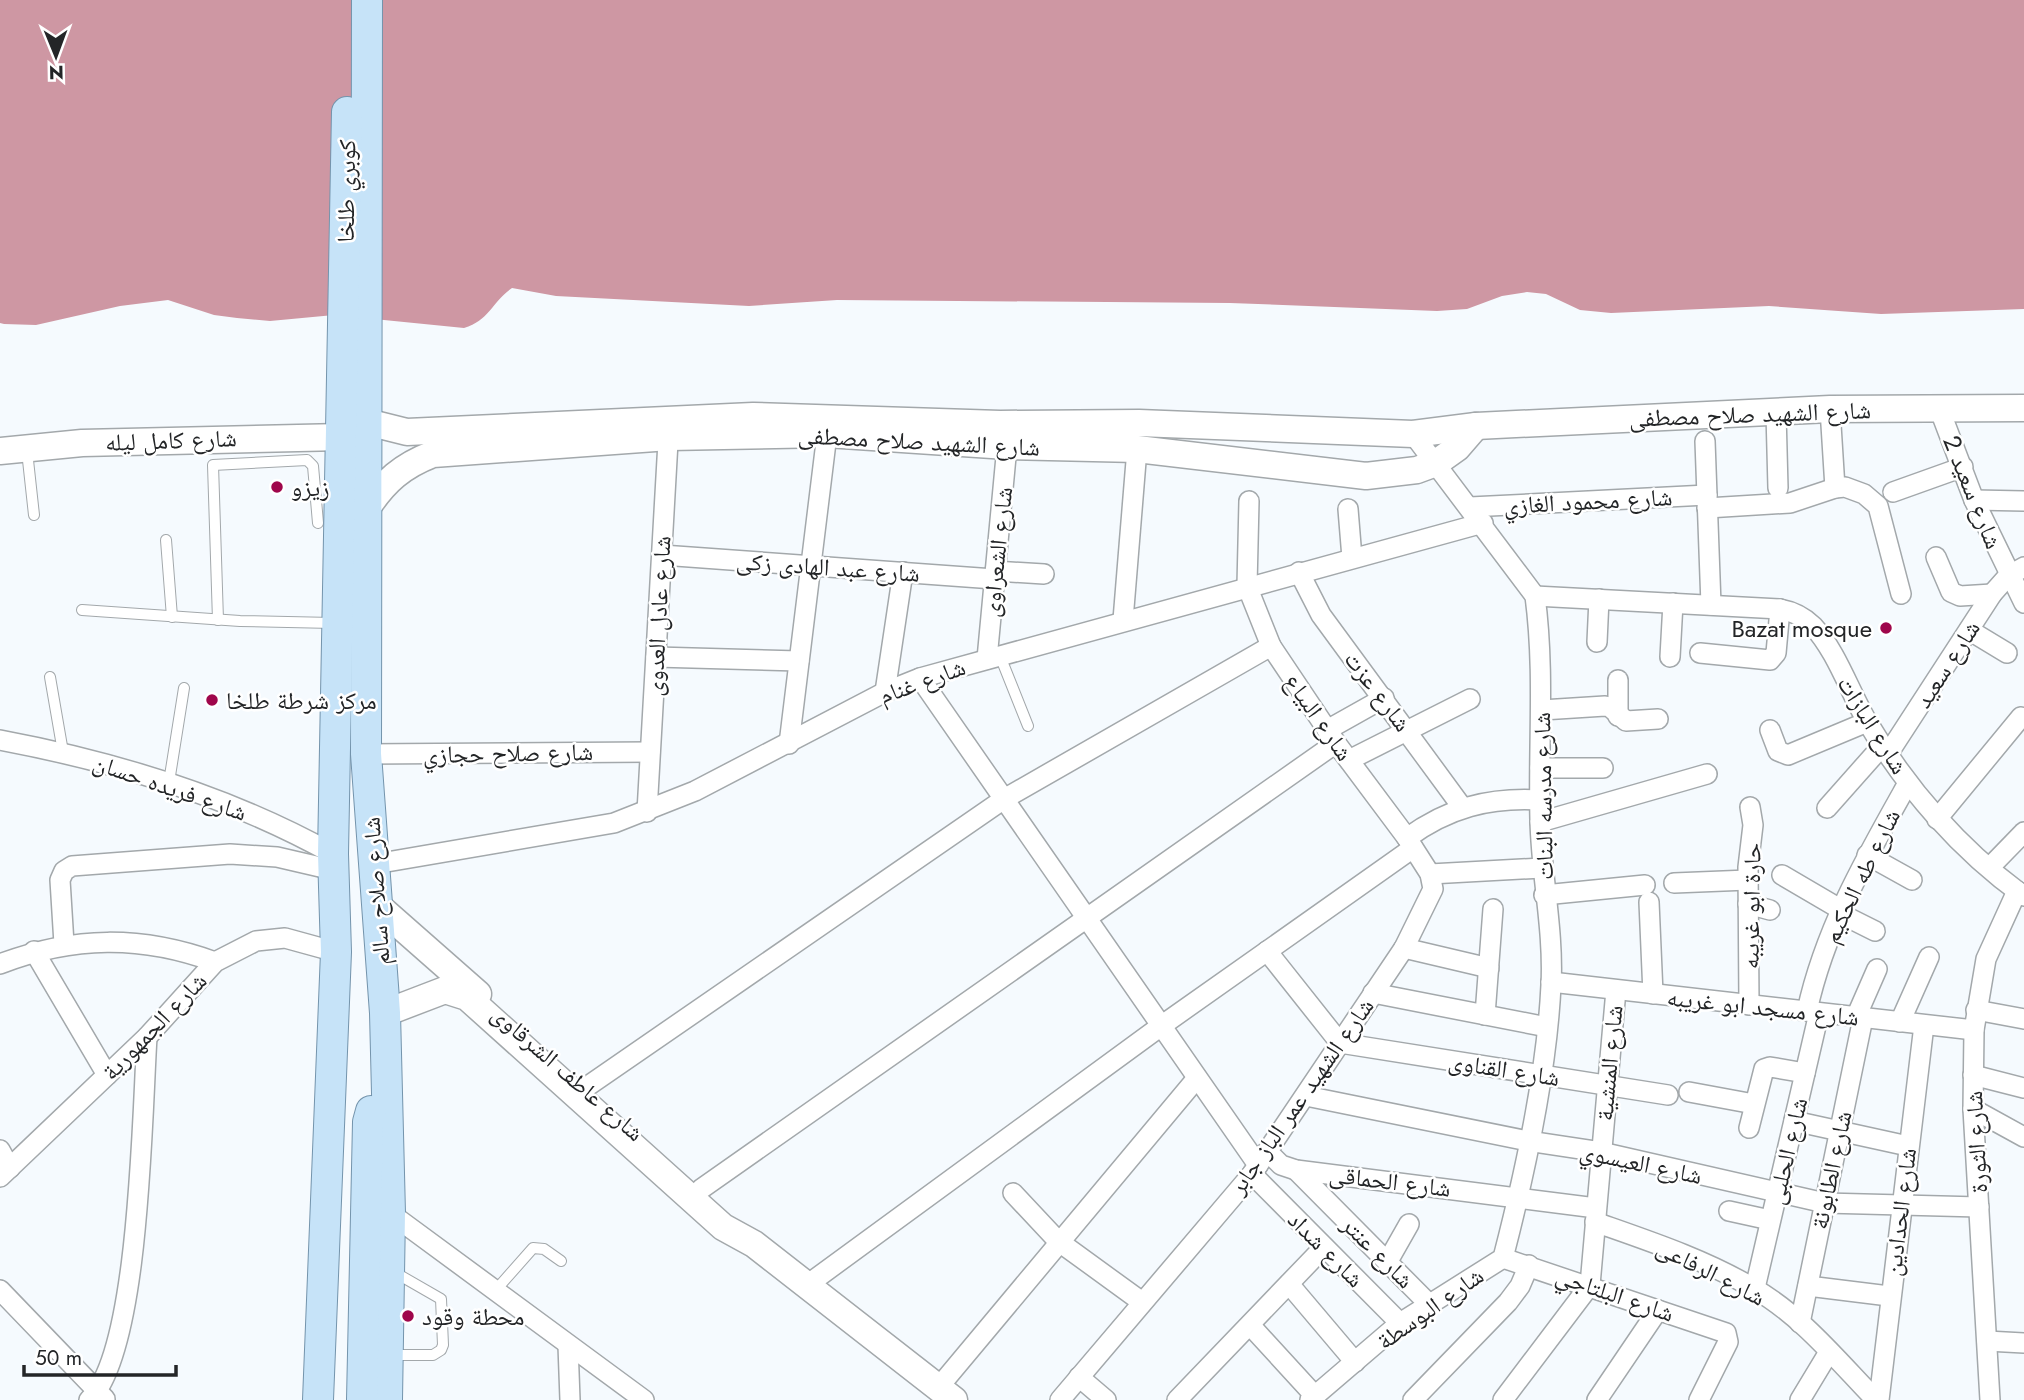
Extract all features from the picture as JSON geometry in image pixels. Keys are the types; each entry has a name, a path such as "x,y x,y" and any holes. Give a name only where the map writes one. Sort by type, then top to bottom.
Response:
{"main road":[{"name":"كوبري طلخا","path":"348,0 355,382"},
{"name":"كوبري طلخا","path":"355,382 368,0"},
{"name":"شارع صلاح سالم","path":"318,1400 336,952 333,862 337,623 355,430 355,382"},
{"name":"شارع الشهيد صلاح مصطفى","path":"367,508 393,475 410,463 433,454 753,416 1000,424 1139,423 1413,434 1476,426 1830,409 2024,408"},
{"name":"شارع الشهيد صلاح مصطفى","path":"355,430 407,432 669,428 827,434 1007,446 1137,449 1366,476 1417,470 1436,463 1457,448 1476,426"},
{"name":"شارع صلاح سالم","path":"355,430 367,508 366,754 385,1013 390,1213 387,1400"},
{"name":"شارع كامل ليله","path":"0,451 26,447 270,449 355,430"},
{"name":"شارع عاطف الشرقاوى","path":"377,906 701,1189 744,1229 754,1244"},
{"name":"شارع عاطف الشرقاوى","path":"385,1013 445,990 467,997 723,1227 754,1244 946,1394"},
{"path":"330,1096 343,1107 347,1121 352,1310 362,1400"},
{"path":"339,1400 352,1310 368,1122 372,1108 387,1097"}],"street":[{"name":"شارع سعيد 2","path":"1939,408 1974,500 2016,571 2024,603"},
{"path":"1830,409 1835,488 1845,487 1864,494 1878,506 1901,594"},
{"path":"1776,413 1778,488"},
{"name":"شارع عادل العدوى","path":"647,812 669,428"},
{"path":"789,744 827,434"},
{"name":"شارع مدرسه البنات","path":"1413,434 1483,523 1535,596 1542,710 1542,868 1552,982 1519,1197"},
{"path":"1705,441 1711,605"},
{"name":"شارع الشعراوى","path":"993,657 995,575 1007,446"},
{"path":"1124,620 1137,449"},
{"path":"1893,492 1962,467"},
{"name":"شارع محمود الغازي","path":"1470,507 1707,501 1790,503 1835,488"},
{"path":"1974,500 2024,501"},
{"path":"1247,586 1249,501"},
{"path":"1348,509 1352,558"},
{"name":"شارع غنام","path":"375,864 614,823 647,812 789,744 885,692 920,678 1483,523"},
{"name":"شارع عبد الهادى زكى","path":"662,555 903,572 1044,574"},
{"path":"1936,557 1951,592 1960,596 1992,594"},
{"name":"شارع سعيد","path":"1827,808 1885,750 1992,594 2016,571"},
{"path":"885,692 903,572"},
{"name":"شارع عزت","path":"1299,572 1321,615 1462,807"},
{"name":"شارع البياع","path":"1247,586 1271,646 1331,736 1430,874"},
{"name":"شارع البازات","path":"1535,596 1780,609 1811,625 1867,722 1908,783 1937,819 2021,894"},
{"path":"1597,642 1599,599"},
{"path":"1670,657 1673,603"},
{"path":"1700,653 1770,660 1776,653 1780,609"},
{"path":"1969,630 2007,653"},
{"path":"586,1088 1004,799 1271,646"},
{"path":"656,657 799,661"},
{"path":"920,678 1259,1164"},
{"path":"1618,680 1618,716"},
{"path":"701,1189 1086,917 1384,698"},
{"path":"1349,760 1470,699"},
{"path":"1542,710 1605,706 1626,720 1658,719"},
{"path":"1937,819 2021,717"},
{"path":"1770,730 1779,751 1787,755 1867,722"},
{"name":"شارع فريده حسان","path":"0,740 63,752 169,782 275,824 333,862"},
{"name":"شارع صلاح حجازي","path":"366,754 650,752"},
{"path":"1540,768 1603,768"},
{"path":"1540,822 1707,774"},
{"name":"شارع طه الحكيم","path":"1813,1012 1813,984 1839,911 1908,783"},
{"path":"807,1285 1267,951 1410,843 1424,825 1462,807 1513,798 1540,800"},
{"name":"حارة ابو غريبه","path":"1749,1005 1748,880 1753,825 1750,807"},
{"path":"1990,867 2024,832"},
{"path":"64,944 60,880 64,871 72,866 230,853 333,862"},
{"path":"1867,855 1912,880"},
{"path":"1430,874 1542,868"},
{"name":"شارع الشهيد عمر الباز جابر","path":"1060,1400 1259,1164 1404,948 1433,889 1430,874"},
{"path":"1782,875 1875,931"},
{"path":"1674,883 1748,880"},
{"path":"1544,895 1647,893 1653,994"},
{"name":"شارع الثورة","path":"1990,1400 1973,1109 1974,1030 1986,959 2021,894"},
{"path":"1748,904 1770,910"},
{"path":"1485,1015 1493,909"},
{"name":"شارع الجمهورية","path":"5,1173 147,1037 215,962 239,947 285,938 336,952"},
{"path":"0,964 34,951 94,941 135,942 186,952 215,962"},
{"path":"1404,948 1489,968"},
{"path":"34,951 107,1075"},
{"path":"1267,951 1340,1042"},
{"path":"1900,1022 1929,957"},
{"name":"شارع الطابونة","path":"1800,1323 1840,1131 1859,1017 1877,969"},
{"name":"شارع مسجد ابو غريبه","path":"1552,982 1974,1030"},
{"name":"شارع المنشية","path":"1590,1286 1616,990"},
{"path":"1373,993 1547,1027"},
{"path":"1976,1010 2024,1019"},
{"name":"شارع الحلبى","path":"1755,1288 1805,1073 1813,1012"},
{"name":"شارع الحدادين","path":"1877,1400 1924,1025"},
{"path":"0,1290 98,1397 120,1339 134,1230 147,1037"},
{"name":"شارع القناوى","path":"1340,1042 1668,1095"},
{"path":"1749,1128 1764,1069 1770,1067 1805,1073"},
{"path":"1973,1075 2024,1088"},
{"path":"946,1394 1058,1241 1197,1077"},
{"path":"1689,1092 1754,1104"},
{"name":"شارع العيسوي","path":"1306,1096 1528,1141 1601,1152 1825,1203 1979,1207"},
{"path":"1973,1109 2024,1137"},
{"path":"1794,1121 1908,1146"},
{"path":"0,1150 5,1173"},
{"name":"شارع الحماقى","path":"1259,1164 1519,1197 1596,1215"},
{"name":"شارع شداد","path":"1259,1164 1324,1247 1401,1323"},
{"name":"شارع عنتر","path":"1296,1170 1429,1304"},
{"path":"1013,1193 1058,1241 1142,1302"},
{"name":"شارع البوسطة","path":"1313,1398 1401,1323 1503,1258 1519,1197"},
{"path":"1729,1211 1770,1220"},
{"path":"390,1213 644,1400"},
{"name":"شارع الرفاعى","path":"1596,1215 1755,1288 1800,1323 1877,1400"},
{"path":"1388,1261 1409,1224"},
{"path":"1177,1400 1324,1247"},
{"name":"شارع البلتاجي","path":"1503,1258 1726,1333 1728,1342 1699,1400"},
{"path":"1413,1400 1508,1303 1520,1286 1529,1265"},
{"path":"1289,1284 1355,1362"},
{"path":"1503,1400 1590,1286"},
{"path":"1808,1286 1889,1296"},
{"path":"1597,1400 1658,1310"},
{"path":"1250,1325 1313,1398"},
{"path":"1987,1341 2024,1343"},
{"path":"568,1345 569,1400"},
{"path":"1800,1400 1829,1352"},
{"path":"1079,1377 1105,1400"}],"lane":[{"path":"26,447 34,514"},
{"path":"218,620 212,468 219,463 270,449 311,462 318,523"},
{"path":"166,540 172,617"},
{"path":"82,611 218,620 337,623"},
{"path":"993,657 1028,726"},
{"path":"50,677 63,752"},
{"path":"169,782 184,688"},
{"path":"495,1291 533,1248 544,1249 561,1262"},
{"path":"388,1356 433,1355 443,1345 441,1299 389,1269"}],"shaded area":[{"path":"0,0 2024,0 2024,309 1881,314 1769,306 1611,313 1580,310 1546,294 1527,292 1502,296 1467,309 1437,311 1230,303 837,300 749,306 556,296 512,288 485,316 464,328 334,315 270,321 237,318 214,315 168,300 120,306 36,325 4,324 0,323"}],"place":[{"name":"زيزو","path":"277,487"},
{"name":"Bazat mosque","path":"1886,628"},
{"name":"مركز شرطة طلخا","path":"212,700"},
{"name":"محطة وقود","path":"408,1316"}]}
